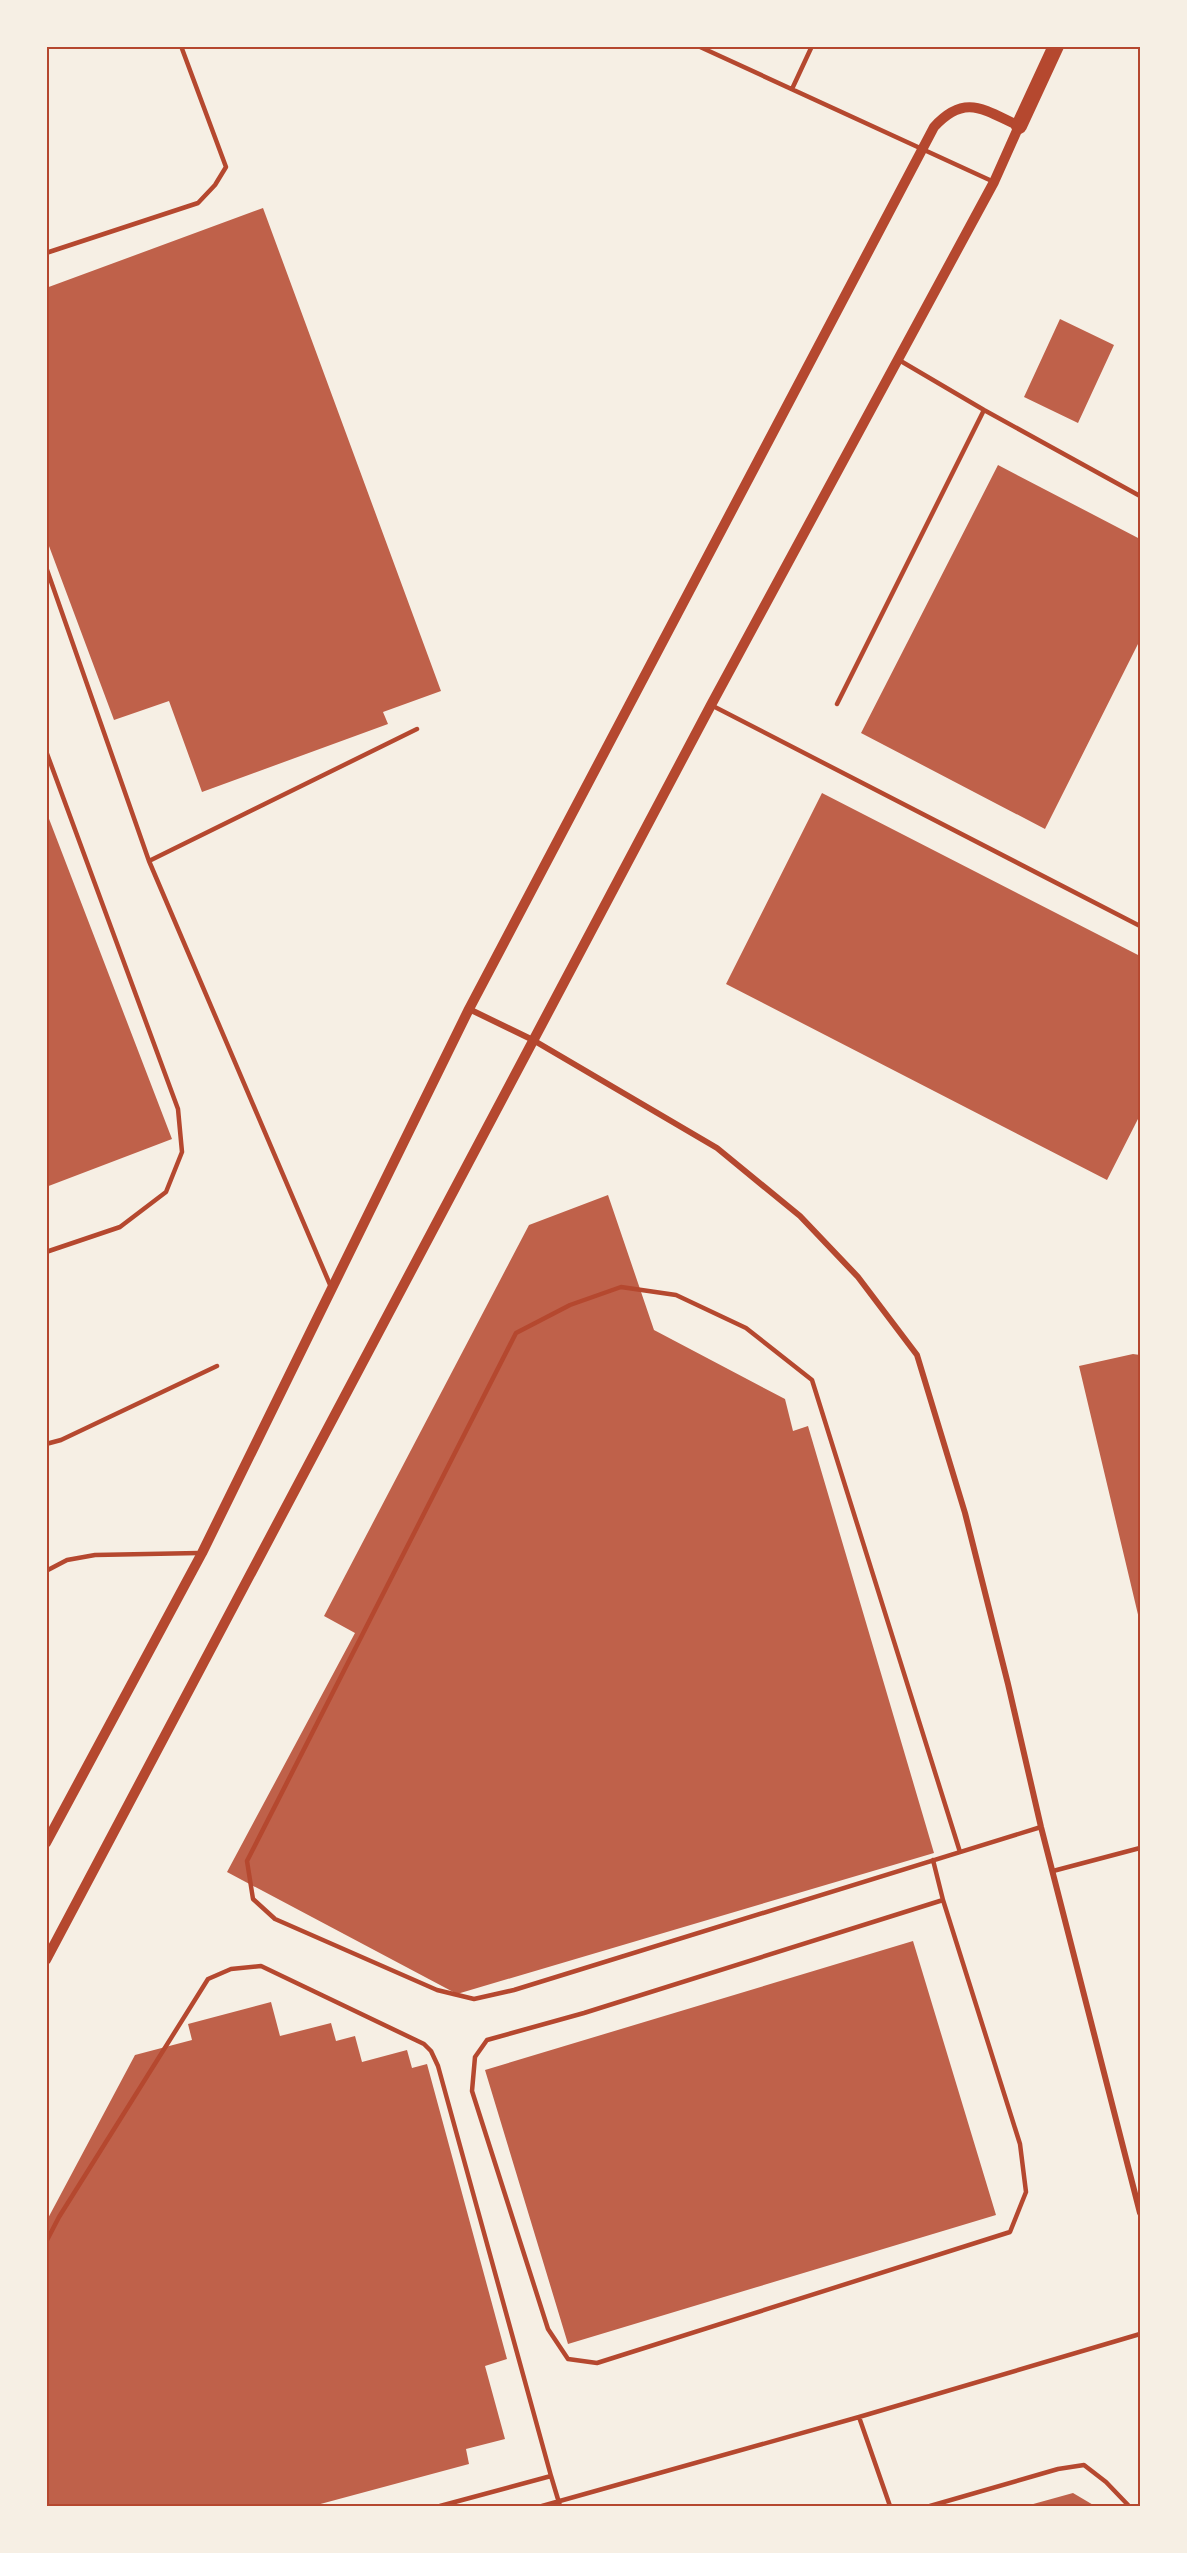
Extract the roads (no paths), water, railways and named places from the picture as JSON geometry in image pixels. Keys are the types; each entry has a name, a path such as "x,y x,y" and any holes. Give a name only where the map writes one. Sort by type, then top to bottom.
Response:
{"highway":[{"path":"1019,126 1056,46"}],"street":[{"path":"46,1842 202,1553 469,1009 934,127 957,108 969,106 980,108 1019,126 994,182 711,705 46,1960"},
{"path":"469,1009 534,1040 717,1148 800,1216 858,1277 917,1355 964,1513 1008,1684 1041,1827 1140,2212"}],"lane":[{"path":"46,253 198,203 215,185 226,167 181,46"},
{"path":"698,46 994,182"},
{"path":"792,89 812,46"},
{"path":"897,359 1140,496"},
{"path":"837,704 984,410"},
{"path":"46,567 149,861 332,1291"},
{"path":"711,705 1140,926"},
{"path":"149,861 417,729"},
{"path":"46,751 178,1109 182,1152 166,1192 120,1227 46,1252"},
{"path":"960,1852 812,1380 746,1328 676,1295 621,1287 570,1305 516,1333 247,1861 253,1899 275,1919 437,1990 474,1999 514,1990 1041,1827"},
{"path":"46,1444 61,1440 217,1366"},
{"path":"46,1570 67,1560 95,1555 202,1553"},
{"path":"1053,1871 1140,1848"},
{"path":"933,1860 943,1900 1020,2144 1026,2192 1010,2232 597,2363 568,2359 548,2329 472,2091 475,2057 487,2040 584,2013 943,1900"},
{"path":"46,2242 59,2217 208,1979 231,1969 261,1966 424,2044 431,2051 438,2066 559,2504"},
{"path":"542,2506 559,2504 1140,2334"},
{"path":"859,2417 890,2506"},
{"path":"930,2506 1058,2469 1083,2465 1106,2482 1129,2506"},
{"path":"441,2506 551,2476"}]}
